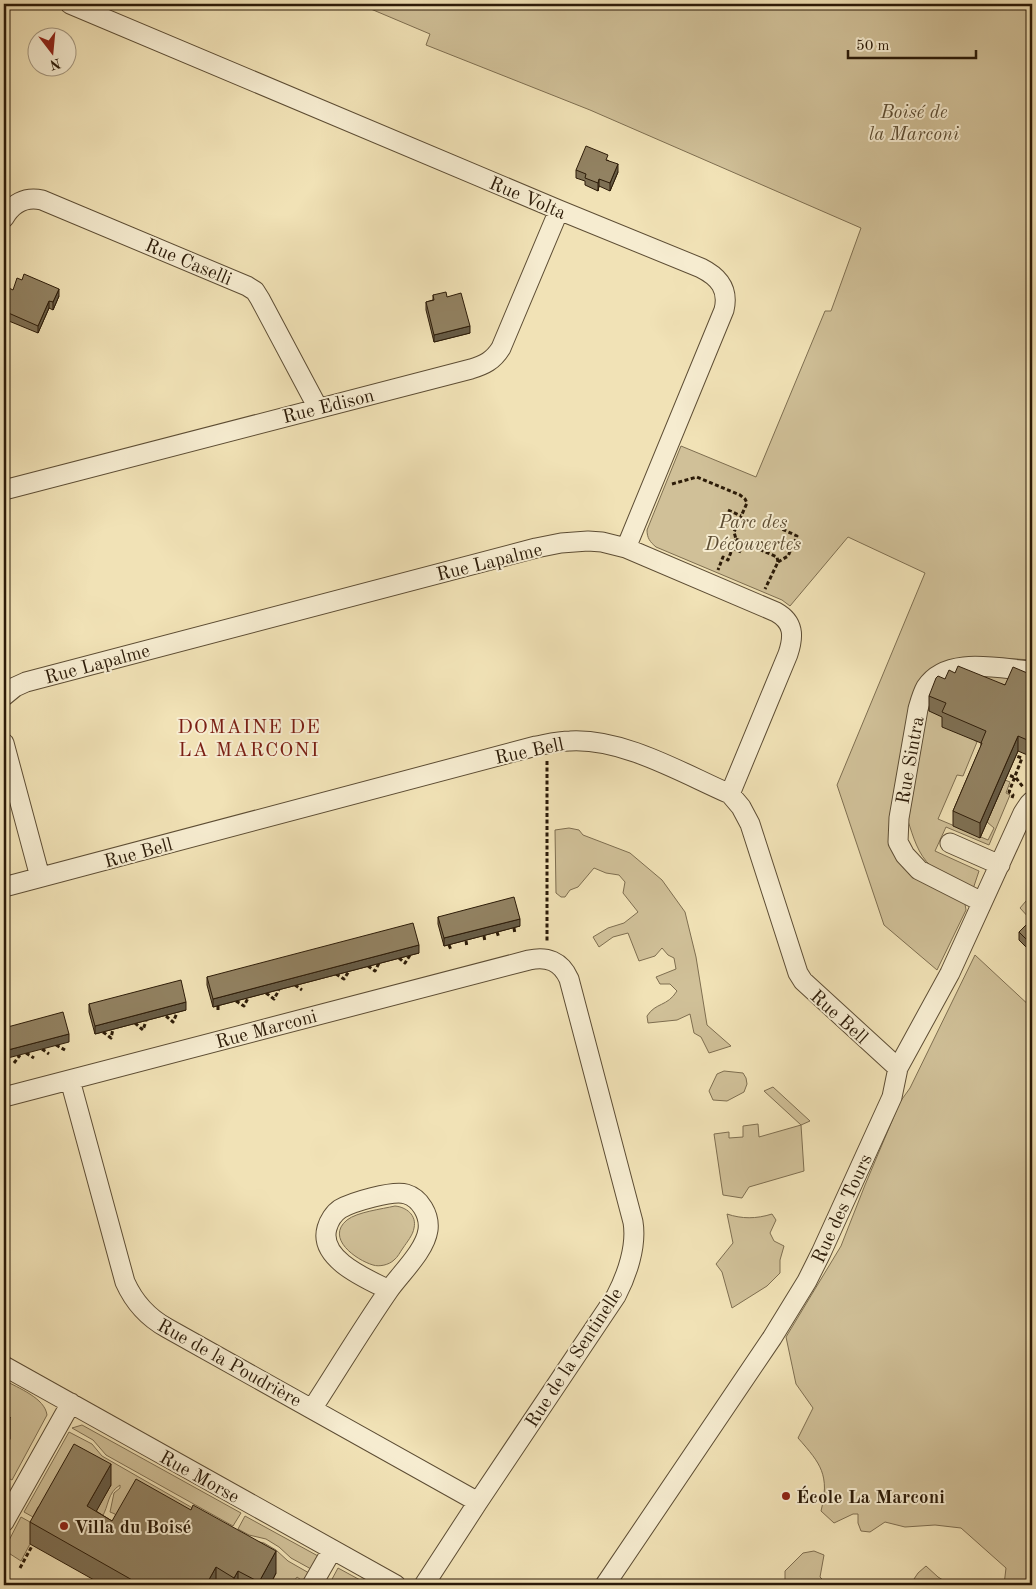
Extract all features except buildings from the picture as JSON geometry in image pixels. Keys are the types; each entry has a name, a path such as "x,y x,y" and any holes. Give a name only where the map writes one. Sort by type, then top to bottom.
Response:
{"street":[{"name":"Rue Volta","path":"70,4 706,270 719,280 724,293 725,304 720,321 626,548"},
{"name":"Rue Caselli","path":"4,218 9,210 18,203 32,199 42,200 247,286 260,299 318,408"},
{"name":"Rue Edison","path":"4,490 488,363 497,355 501,348 559,210"},
{"name":"Rue Lapalme","path":"4,696 15,687 26,682 536,548 561,543 602,542 626,548 776,612 792,628 792,640 788,654 730,794"},
{"name":"Rue Sintra","path":"982,902 920,870 905,855 898,842 899,818 918,709 926,687 937,675 948,670 973,666 1032,672"},
{"name":"Rue Bell","path":"4,887 526,749 563,741 600,742 627,749 730,794 741,807 750,824 798,973 803,981 898,1068"},
{"path":"4,743 40,878"},
{"name":"Rue des Tours","path":"605,1585 772,1338 807,1281 892,1097 898,1068 950,973 1030,803"},
{"path":"950,844 1000,865"},
{"name":"Rue de la Sentinelle","path":"424,1585 616,1296 624,1278 634,1237 632,1217 569,979 563,968 554,961 544,958 529,960"},
{"name":"Rue Marconi","path":"4,1097 529,960"},
{"name":"Rue de la Poudrière","path":"70,1080 125,1282 134,1299 147,1315 159,1324 478,1502"},
{"path":"312,1408 389,1290 422,1246 428,1230 426,1218 420,1204 412,1196 400,1192 366,1199 341,1208 332,1218 326,1230 327,1242 337,1259 389,1290"},
{"name":"Rue Morse","path":"4,1366 332,1550 373,1580 396,1585"},
{"path":"4,1522 70,1403"},
{"path":"312,1585 332,1550"}],"path":[{"path":"667,481 671,484 697,478 740,495 747,503 734,532 736,539 728,560 723,557 717,573"},
{"path":"728,510 741,516"},
{"path":"764,592 778,562 788,556 797,536 782,529"},
{"path":"736,539 777,557 778,562"},
{"path":"733,548 741,552"},
{"path":"1010,803 1013,794 1008,792 1022,758 1016,756"},
{"path":"547,758 547,946"},
{"path":"999,771 1015,778"},
{"path":"514,928 515,934"},
{"path":"498,932 499,938"},
{"path":"484,936 485,942"},
{"path":"466,941 467,946"},
{"path":"449,945 450,950"},
{"path":"399,958 405,964 410,955"},
{"path":"368,966 375,971 379,964"},
{"path":"336,974 344,979 349,971"},
{"path":"295,985 302,990"},
{"path":"266,993 274,999 279,990"},
{"path":"236,1001 244,1006 248,998"},
{"path":"218,1006 218,1012"},
{"path":"166,1016 174,1022 177,1013"},
{"path":"135,1024 143,1030 146,1021"},
{"path":"103,1032 111,1038 113,1029"},
{"path":"56,1045 65,1050"},
{"path":"42,1049 49,1054"},
{"path":"26,1053 34,1058"},
{"path":"14,1063 20,1055"},
{"path":"20,1568 32,1546"}],"green space":[{"path":"359,4 1032,4 1032,660 966,658 936,666 891,833 965,904 966,910 937,970 884,925 837,785 925,573 848,537 790,606 782,600 656,547 649,540 647,533 681,446 756,477 825,311 831,311 861,228 590,110 426,45 430,34"},
{"path":"957,673 1016,679 1002,707 937,690 928,710 946,718 977,742 963,776 957,775 938,819 988,840 994,828 987,822 1005,780 1010,782 1006,793 1010,795 989,845 946,827 935,851 979,871 973,889 940,872 926,862 916,845 908,821 930,693"},
{"path":"569,828 579,830 583,835 630,853 662,880 685,912 696,957 707,1025 731,1046 709,1053 701,1037 694,1033 690,1014 677,1020 648,1023 647,1016 650,1012 669,1000 677,991 670,984 660,984 656,977 676,969 674,958 668,955 662,948 655,956 639,961 628,933 613,937 599,947 593,937 608,928 624,923 638,912 623,893 625,882 619,875 606,873 594,868 578,887 570,890 565,897 561,897 556,893 555,830"},
{"path":"1032,894 1032,920 1031,920 1020,908"},
{"path":"975,955 1032,1008 1032,1585 1004,1585 1006,1568 961,1528 935,1525 905,1527 885,1522 870,1532 861,1531 858,1523 858,1514 853,1514 834,1523 821,1511 824,1499 824,1479 813,1455 798,1438 813,1408 796,1384 786,1337 841,1246 900,1102 910,1088"},
{"path":"724,1071 743,1073 747,1084 744,1092 727,1101 713,1100 709,1091 717,1074"},
{"path":"773,1087 810,1121 801,1125 764,1091"},
{"path":"758,1124 759,1137 801,1125 804,1171 749,1187 742,1198 723,1195 714,1134 729,1132 729,1138 743,1137 743,1126"},
{"path":"395,1206 410,1212 414,1223 411,1236 394,1260 384,1265 373,1265 359,1258 345,1247 339,1234 341,1227 347,1220 363,1213"},
{"path":"727,1214 749,1218 772,1214 776,1220 770,1233 774,1241 784,1246 780,1260 780,1273 767,1286 732,1308 722,1272 716,1264 733,1243"},
{"path":"4,1380 23,1390 41,1403 47,1415 12,1480 4,1476"},
{"path":"82,1425 241,1513 233,1526 106,1455 93,1440 72,1428"},
{"path":"69,1432 92,1444 102,1456 231,1530 117,1518 115,1514 110,1512 114,1493 120,1488 120,1485 110,1496 102,1517 41,1506 38,1507 33,1517 24,1512"},
{"path":"245,1516 318,1556 311,1569 291,1558 266,1539 249,1535 238,1529"},
{"path":"21,1517 39,1527 21,1561 4,1550"},
{"path":"247,1539 264,1543 276,1550 288,1561 309,1573 304,1582 297,1577 291,1585 270,1585"},
{"path":"814,1551 824,1555 820,1577 828,1585 785,1585 785,1571 803,1553"},
{"path":"926,1566 951,1585 910,1585 918,1573"},
{"path":"338,1568 362,1581 359,1585 339,1585 331,1581"}],"place":[{"name":"École La Marconi","path":"786,1496"},
{"name":"Villa du Boisé","path":"64,1526"}],"district":[{"name":"DOMAINE DE LA MARCONI","path":"249,738"}],"park label":[{"name":"Boisé de la Marconi","path":"914,122"},
{"name":"Parc des Découvertes","path":"753,532"}]}
